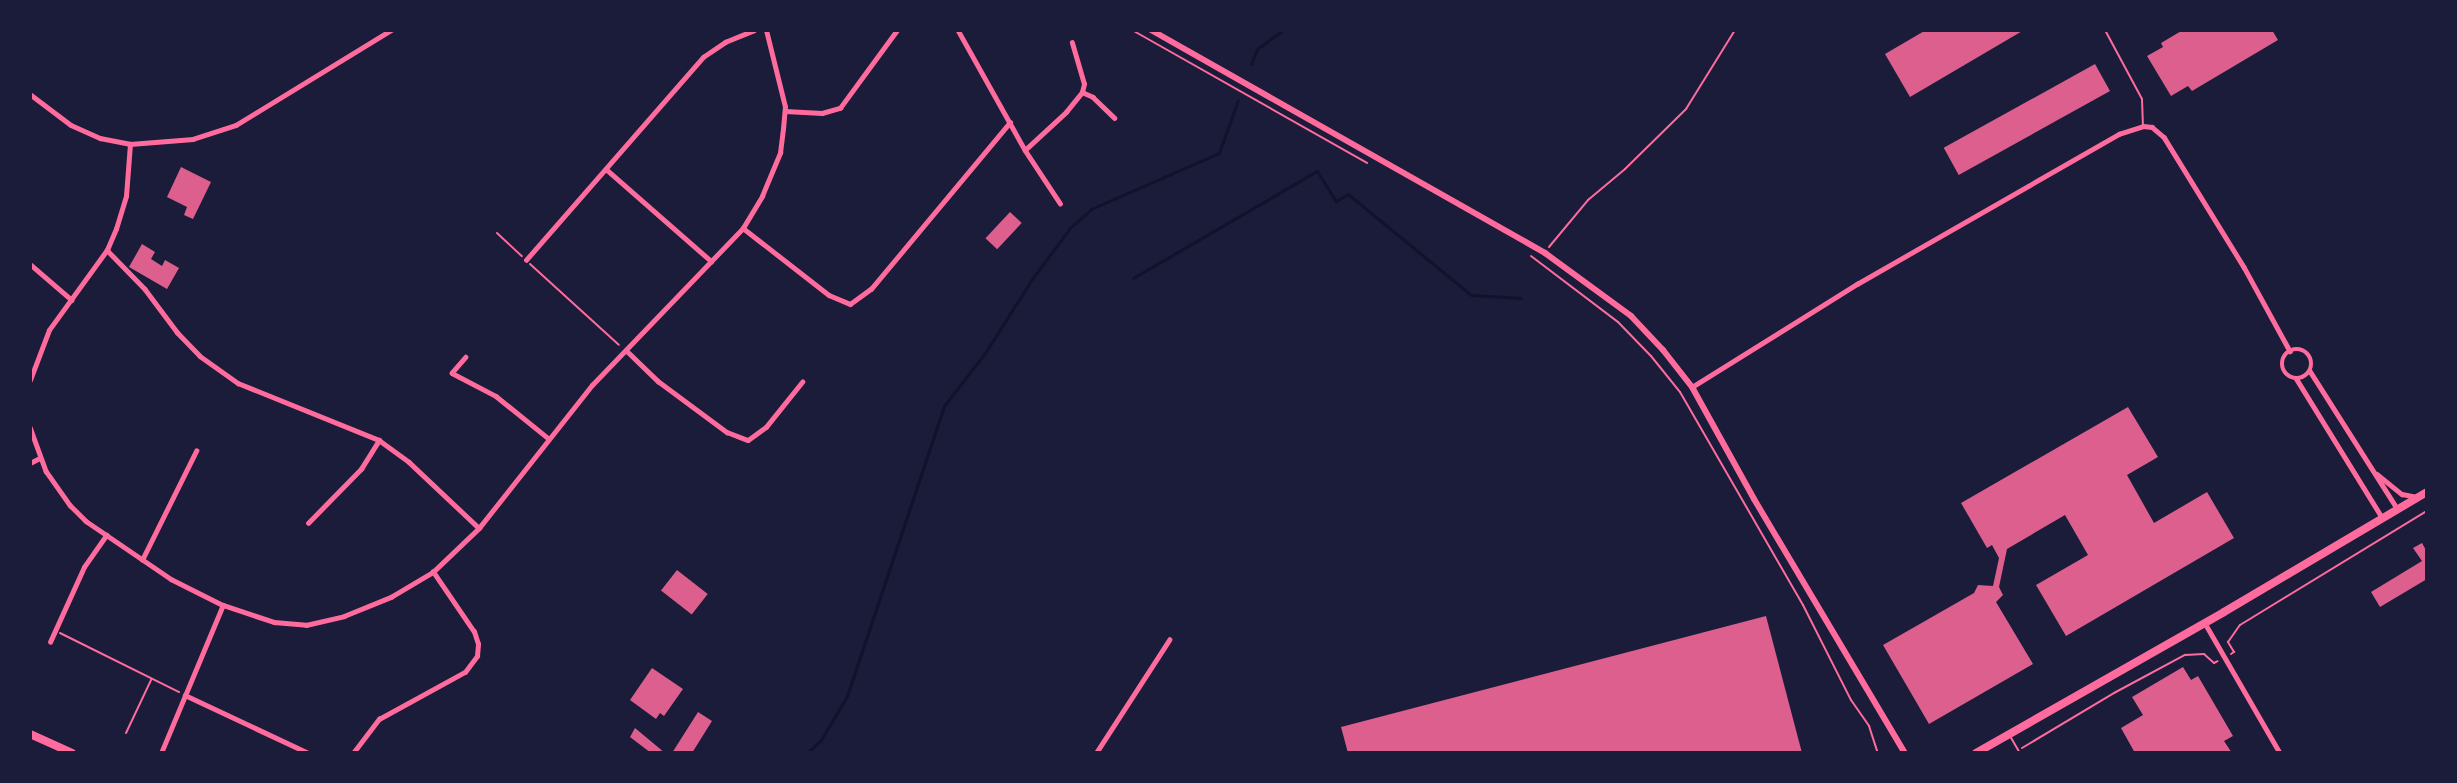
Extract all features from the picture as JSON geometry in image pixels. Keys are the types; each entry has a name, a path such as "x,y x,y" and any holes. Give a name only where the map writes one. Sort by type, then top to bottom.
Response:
{"main road":[{"path":"1976,753 2205,623 2427,492"},
{"path":"30,734 72,753"}],"street":[{"path":"30,94 71,125 100,138 130,144 193,139 236,125 391,30"},
{"path":"526,260 702,57 725,42 754,30"},
{"path":"30,427 46,471 69,505 142,561 171,579 223,605 274,622 306,625 344,616 391,597 433,572 479,528 592,385 743,228 762,196 780,153 785,111 766,30"},
{"path":"785,111 822,113 840,108 897,30"},
{"path":"958,30 1025,150 1060,203"},
{"path":"1151,30 1545,253 1621,308 1663,350 1692,387 1754,499 1905,753"},
{"path":"1025,150 1066,112 1082,92 1084,84 1072,43"},
{"path":"1082,92 1093,97 1115,118"},
{"path":"743,228 830,295 850,303 871,289 1010,122"},
{"path":"1692,387 1857,284 2119,134 2143,126 2152,127 2164,137 2244,267 2290,351"},
{"path":"30,381 47,333 107,250 126,196 130,144"},
{"path":"606,169 711,261"},
{"path":"107,250 145,289 177,332 200,356 238,383 379,440 409,462 479,528"},
{"path":"30,264 72,300"},
{"path":"2299,349 2307,352 2312,360 2310,371 2304,377 2288,376 2283,368 2283,358 2290,351 2299,349"},
{"path":"626,350 658,381 727,432 748,440 766,428 802,382"},
{"path":"466,357 452,373 496,396 548,438"},
{"path":"2310,371 2397,508"},
{"path":"2296,378 2382,517"},
{"path":"308,523 361,469 379,440"},
{"path":"142,561 196,451"},
{"path":"30,463 40,458"},
{"path":"2371,468 2402,494 2418,497"},
{"path":"50,642 84,567 106,535"},
{"path":"353,753 379,719 465,672 477,656 478,644 474,632 433,572"},
{"path":"161,753 223,605"},
{"path":"2205,623 2280,753"},
{"path":"1096,753 1169,640"},
{"path":"185,695 308,753"}],"lane":[{"path":"2105,30 2142,99 2143,126"},
{"path":"2009,733 2020,753"}],"path":[{"path":"1132,30 1366,163"},
{"path":"1545,253 1588,200 1625,169 1686,109 1735,30"},
{"path":"497,233 626,350"},
{"path":"1523,250 1618,322 1651,356 1680,392 1803,605 1851,700 1869,726 1878,753"},
{"path":"55,631 185,695"},
{"path":"126,733 151,680"}],"building":[{"path":"1926,30 2024,30 1910,97 1885,54"},
{"path":"2183,30 2272,30 2278,40 2192,91 2188,86 2171,96 2147,56 2163,47 2161,43"},
{"path":"2095,64 2110,91 1959,175 1944,148"},
{"path":"181,167 211,182 193,219 184,215 187,207 167,197"},
{"path":"1010,212 1022,223 997,249 985,238"},
{"path":"142,244 155,252 151,259 162,266 165,260 179,268 167,289 129,267"},
{"path":"2128,407 2158,457 2127,475 2154,523 2207,492 2234,538 2066,636 2036,585 2088,555 2065,515 2007,549 1999,587 2003,595 1996,602 2033,664 1929,724 1883,645 1974,593 1978,585 1993,586 1999,558 1992,545 1987,548 1961,503"},
{"path":"2422,543 2427,552 2427,579 2380,607 2371,592 2422,561 2413,548"},
{"path":"677,570 708,594 692,614 661,590"},
{"path":"1766,616 1802,753 1348,753 1341,727"},
{"path":"2183,667 2191,680 2198,676 2233,736 2224,741 2232,753 2135,753 2121,728 2143,715 2132,697"},
{"path":"652,668 683,689 664,716 660,713 656,719 630,700"},
{"path":"698,712 712,721 692,753 672,753"},
{"path":"635,728 665,753 651,753 630,737"}],"waterway":[{"path":"1251,64 1257,49 1283,30"},
{"path":"807,753 821,740 847,696 944,406 985,353 1032,279 1070,228 1091,209 1219,153 1238,100"},
{"path":"1133,278 1317,171 1336,201 1348,194 1471,295 1521,298"}]}
